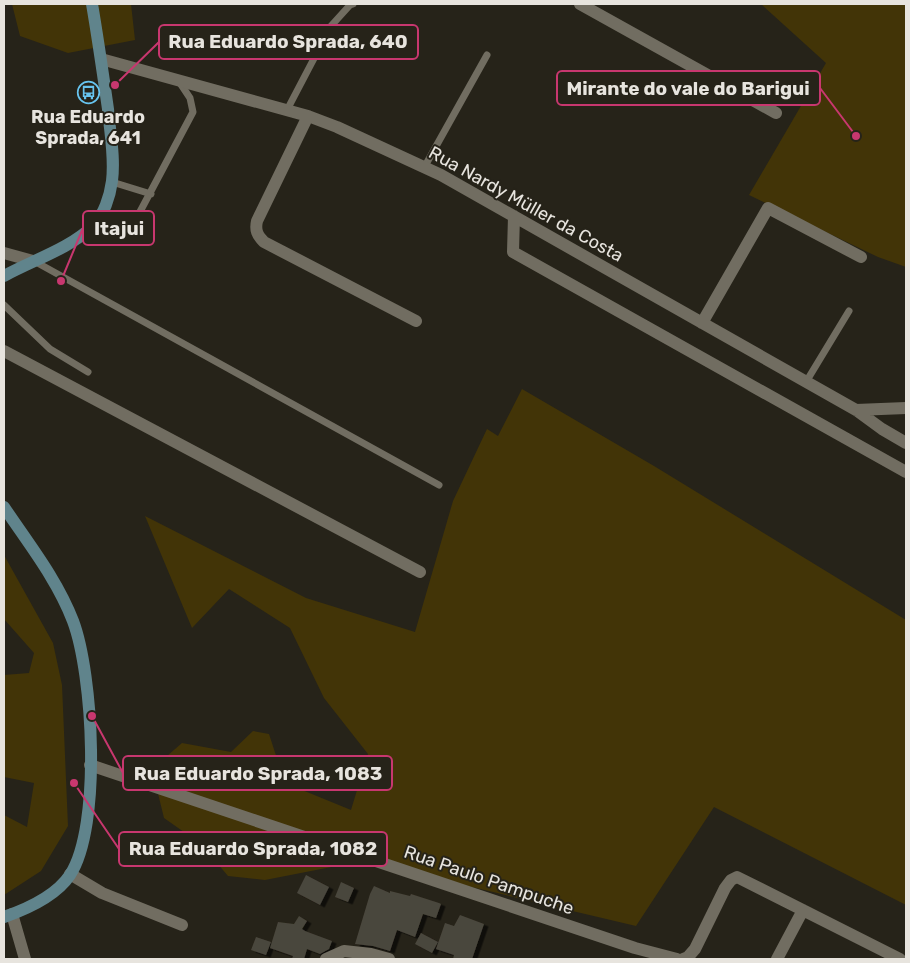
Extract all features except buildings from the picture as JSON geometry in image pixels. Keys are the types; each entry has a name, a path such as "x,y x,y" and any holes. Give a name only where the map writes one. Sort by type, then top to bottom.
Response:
{"main road":[{"path":"4,276 84,234 101,216 110,194 112,155 101,59 92,4"},
{"path":"4,507 52,579 73,621 85,669 90,727 90,764 82,847 70,874 63,884 46,897 8,916"}],"street":[{"path":"580,4 776,113"},
{"name":"Rua Nardy Müller da Costa","path":"101,59 308,116 338,127 425,166 856,410 882,429 906,443"},
{"path":"308,116 257,221 256,229 258,236 264,242 416,321"},
{"path":"702,323 768,208 861,257"},
{"path":"514,216 513,252 906,472"},
{"path":"4,253 33,261"},
{"path":"4,351 420,572"},
{"path":"856,410 906,408"},
{"name":"Rua Paulo Pampuche","path":"90,764 626,944 677,959"},
{"path":"70,874 102,893 182,925"},
{"path":"683,959 688,957 695,949 730,880 737,877 803,910 878,955 900,959"},
{"path":"777,959 803,910"},
{"path":"8,916 25,959"},
{"path":"326,959 344,951 357,955 389,959"}],"lane":[{"path":"287,110 330,26 350,5 354,4"},
{"path":"425,166 487,55"},
{"path":"101,216 128,227 134,223 151,194 193,112 190,98 178,80"},
{"path":"112,182 151,194"},
{"path":"33,261 439,485"},
{"path":"4,306 50,349 88,372"},
{"path":"806,382 849,311"}],"shaded area":[{"path":"12,4 131,4 135,40 68,53 20,36"},
{"path":"761,4 906,4 906,267 878,257 749,195 826,63"},
{"path":"522,389 654,466 906,620 906,905 714,807 636,926 362,861 265,880 228,876 201,844 164,818 152,769 182,743 231,752 253,731 269,734 285,783 351,810 368,754 324,698 290,628 229,589 192,628 145,516 306,598 415,632 453,501 487,429 498,436"},
{"path":"4,555 53,643 62,685 68,826 41,871 4,895 4,815 27,827 34,783 4,777 4,675 29,673 34,653 4,619"}],"place":[{"name":"Rua Eduardo Sprada, 640","path":"115,85"},
{"name":"Rua Eduardo Sprada, 641","path":"88,92"},
{"name":"Mirante do vale do Barigui","path":"856,136"},
{"name":"Itajui","path":"61,281"},
{"name":"Rua Eduardo Sprada, 1083","path":"92,716"},
{"name":"Rua Eduardo Sprada, 1082","path":"74,783"}]}
